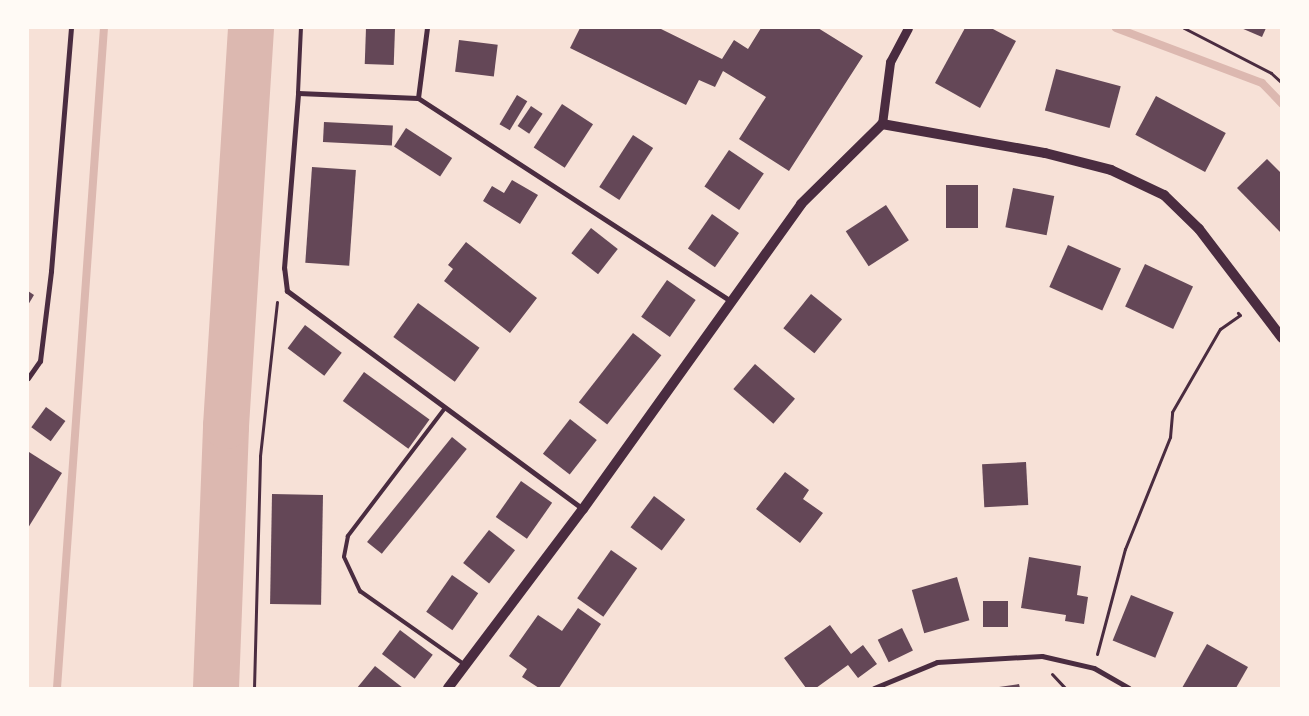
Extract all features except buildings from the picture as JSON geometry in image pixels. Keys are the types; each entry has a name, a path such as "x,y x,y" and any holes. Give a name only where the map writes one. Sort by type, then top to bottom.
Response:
{"main road":[{"path":"448,688 583,509 733,302 801,204 882,124 1045,153 1111,170 1164,195 1199,229 1282,338"}],"street":[{"path":"28,378 40,361 52,270 71,28"},
{"path":"418,98 427,28"},
{"path":"882,124 890,62 908,28"},
{"path":"583,509 287,291 284,268 298,93 418,98 733,302"},
{"path":"874,688 937,662 1042,656 1094,668 1129,688"}],"lane":[{"path":"298,93 302,28"},
{"path":"446,408 348,536 344,557 360,590 466,665"}],"path":[{"path":"1184,28 1271,73 1282,83"},
{"path":"254,688 260,456 277,299 287,291"},
{"path":"1094,668 1108,602 1125,549 1170,437 1172,412 1220,329"},
{"path":"1054,677 1066,688"}],"waterway":[{"path":"57,688 104,28"},
{"path":"216,688 226,426 251,28"},
{"path":"1116,28 1262,83 1282,104"}]}
